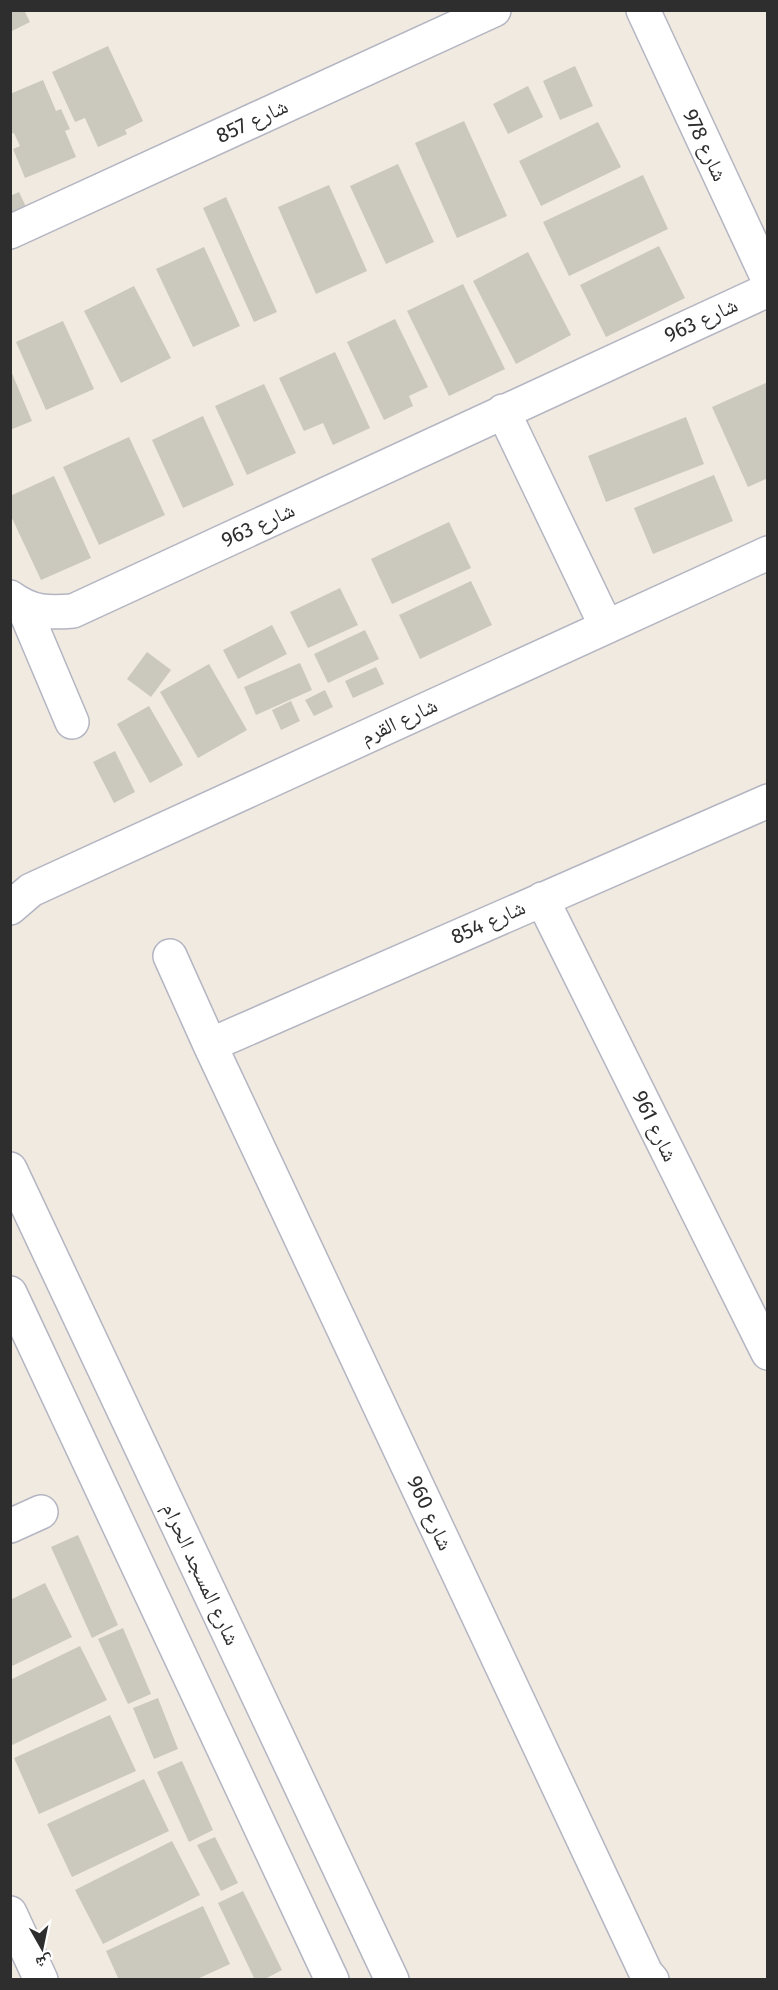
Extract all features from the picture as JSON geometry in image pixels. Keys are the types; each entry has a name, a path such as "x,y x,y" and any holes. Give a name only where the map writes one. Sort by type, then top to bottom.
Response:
{"street":[{"name":"شارع 857","path":"10,232 494,10"},
{"name":"شارع 978","path":"643,10 768,279"},
{"name":"شارع 963","path":"17,602 48,613 74,611 768,290"},
{"path":"503,411 606,626"},
{"name":"شارع القرم","path":"17,897 768,553"},
{"path":"17,602 72,722"},
{"name":"شارع 854","path":"210,1045 768,801"},
{"name":"شارع 961","path":"542,899 768,1353"},
{"name":"شارع 960","path":"170,956 646,1973 652,1980"},
{"name":"شارع المسجد الحرام","path":"10,1169 392,1980"},
{"path":"10,1293 332,1980"},
{"path":"10,1526 40,1512"},
{"path":"15,1933 41,1980"}],"building":[{"path":"10,10 24,10 30,22 10,32"},
{"path":"108,46 143,121 125,130 127,134 98,147 85,118 75,122 52,72"},
{"path":"575,66 593,106 560,120 543,81"},
{"path":"43,80 56,111 61,109 70,129 65,131 76,157 25,178 13,149 20,146 14,133 10,134 10,94"},
{"path":"528,86 543,117 508,134 493,104"},
{"path":"464,121 507,216 457,238 415,143"},
{"path":"598,122 621,167 541,206 519,161"},
{"path":"398,164 434,242 386,264 350,186"},
{"path":"643,175 668,229 569,276 543,222"},
{"path":"329,185 367,271 316,294 278,207"},
{"path":"19,192 27,209 10,216 10,196"},
{"path":"226,197 277,312 254,322 203,208"},
{"path":"659,246 685,298 606,337 580,285"},
{"path":"204,247 240,326 193,347 156,269"},
{"path":"528,252 571,335 516,364 473,281"},
{"path":"463,284 505,369 449,396 407,311"},
{"path":"134,286 171,358 121,383 84,311"},
{"path":"395,319 428,387 409,396 413,406 384,420 347,342"},
{"path":"63,321 94,389 46,410 16,342"},
{"path":"335,352 370,428 333,445 323,423 304,431 279,378"},
{"path":"11,371 32,421 10,430 11,385"},
{"path":"768,382 768,478 748,487 712,407"},
{"path":"264,384 296,453 247,475 215,406"},
{"path":"203,416 234,485 183,508 152,440"},
{"path":"686,417 704,464 606,502 588,456"},
{"path":"129,437 165,515 99,545 63,467"},
{"path":"714,475 733,521 653,554 634,508"},
{"path":"54,476 91,558 41,580 10,514 10,496"},
{"path":"449,522 471,568 392,604 371,559"},
{"path":"471,581 492,625 420,659 399,615"},
{"path":"340,588 358,625 308,648 290,612"},
{"path":"272,625 287,654 238,679 223,650"},
{"path":"365,630 379,659 328,683 314,654"},
{"path":"147,652 171,670 151,697 127,679"},
{"path":"300,663 312,690 256,715 244,687"},
{"path":"209,664 247,730 198,758 160,692"},
{"path":"376,667 384,684 353,698 345,681"},
{"path":"325,690 333,707 314,716 305,700"},
{"path":"291,701 300,721 281,730 272,710"},
{"path":"149,706 183,765 150,783 117,724"},
{"path":"115,751 135,792 114,803 93,762"},
{"path":"78,1535 118,1625 92,1638 51,1547"},
{"path":"45,1583 72,1637 10,1667 10,1600"},
{"path":"123,1628 151,1694 128,1704 98,1639"},
{"path":"80,1646 107,1700 10,1746 10,1680"},
{"path":"158,1698 178,1749 154,1759 133,1708"},
{"path":"110,1715 136,1771 39,1814 14,1758"},
{"path":"182,1761 213,1830 189,1842 157,1772"},
{"path":"144,1779 169,1831 72,1877 47,1824"},
{"path":"215,1837 238,1883 221,1891 197,1845"},
{"path":"172,1841 200,1895 103,1944 75,1890"},
{"path":"243,1891 282,1970 263,1980 255,1980 218,1903"},
{"path":"203,1906 230,1964 195,1980 119,1980 106,1951"}]}
